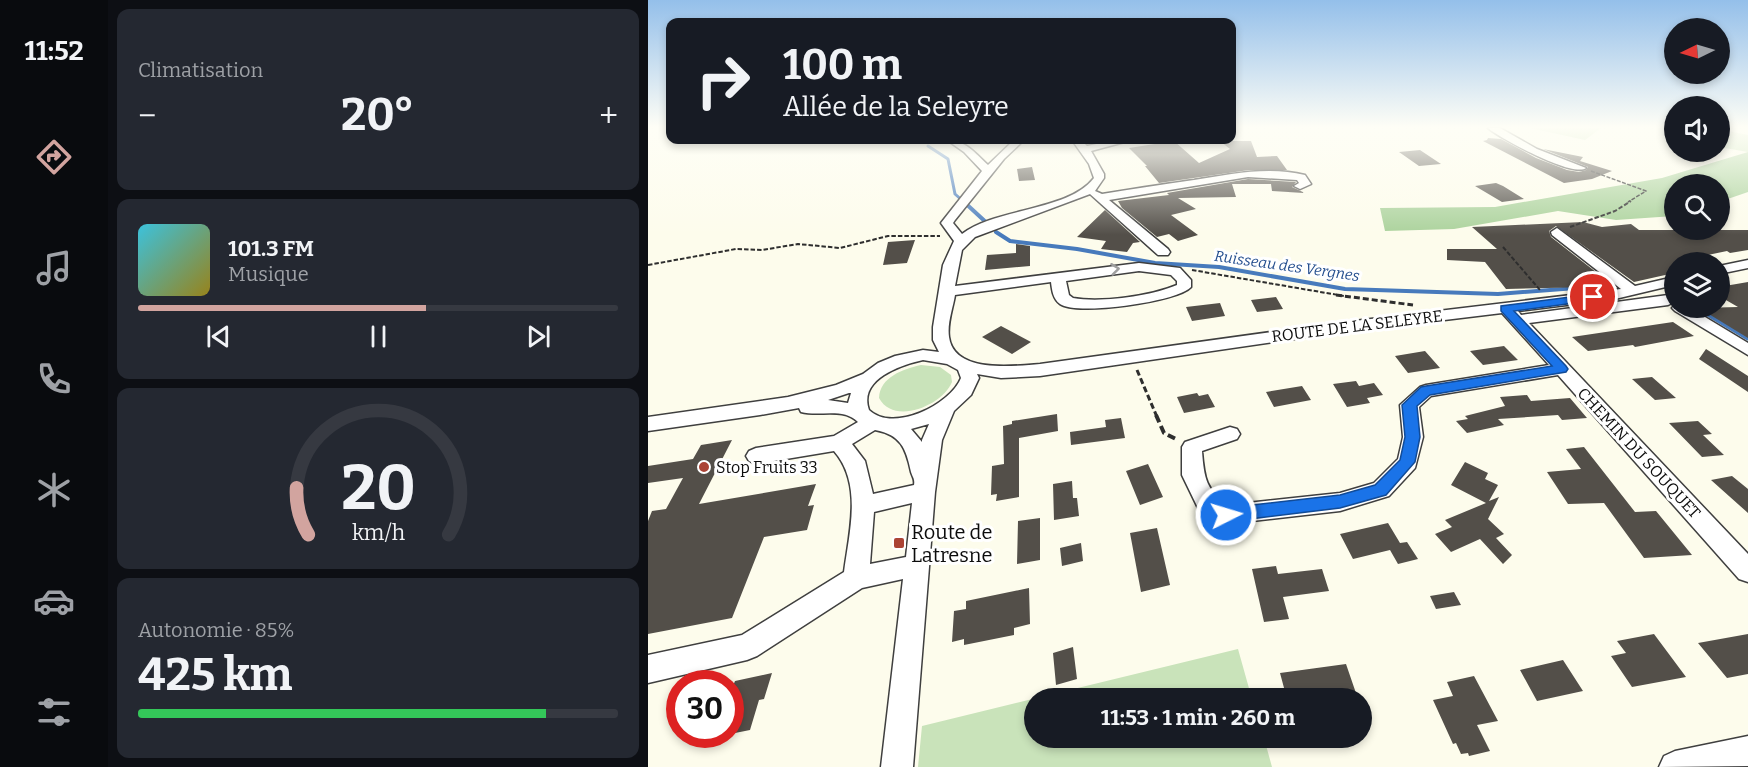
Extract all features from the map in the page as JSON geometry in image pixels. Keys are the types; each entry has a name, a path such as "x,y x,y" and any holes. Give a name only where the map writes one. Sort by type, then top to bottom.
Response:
{"street":[{"path":"980,164 988,172"},
{"path":"960,241 947,223 995,164"},
{"path":"897,767 924,492 932,440 969,380 960,363 944,347 940,334 949,291 951,260 960,241 984,228 1088,191 1099,179 1094,164"},
{"path":"1568,164 1581,168"},
{"path":"1101,198 1260,173 1301,177 1305,184 1300,186"},
{"path":"1088,191 1101,198 1163,252"},
{"path":"1557,232 1638,289 1664,300"},
{"path":"1730,268 1748,264"},
{"path":"949,291 1058,277 1139,267 1175,271 1184,280 1184,286 1169,294 1085,305 1067,302 1062,297 1058,277"},
{"name":"ROUTE DE LA SELEYRE","path":"1040,370 1329,329 1511,314 1551,303 1615,295 1664,283"},
{"path":"1511,314 1664,305"},
{"name":"CHEMIN DU SOUQUET","path":"1511,314 1748,571"},
{"path":"1697,318 1748,350"},
{"path":"899,361 929,339 942,321"},
{"path":"924,492 921,459 912,443 856,406 857,394 871,377 879,370 899,361 923,355 945,356 960,363 1001,372 1040,370"},
{"path":"1230,434 1192,447 1192,475 1206,502 1226,515 1340,502 1381,490 1408,462 1413,437 1409,405 1426,391 1562,369"},
{"path":"768,407 836,406 874,420 905,425 929,419 978,386 994,380 1040,370"},
{"path":"648,424 768,407 838,392 871,377"},
{"path":"756,456 839,443 874,420"},
{"path":"839,443 855,461 864,505 856,578"},
{"path":"864,505 924,492"},
{"path":"648,669 747,647 856,578 918,565"},
{"path":"1675,767 1748,751"}],"path":[{"path":"1557,232 1615,211 1646,190 1581,168"},
{"path":"648,265 733,250 762,250 798,244 840,248 888,236 937,235 960,241"},
{"path":"1503,247 1551,303"},
{"path":"1188,270 1247,278 1347,297 1419,306"},
{"path":"1132,357 1164,433 1192,447"}],"green space":[{"path":"1709,164 1748,164 1748,192 1730,198 1730,174 1675,174"},
{"path":"1664,177 1664,217 1616,220 1558,211 1454,229 1385,231 1380,208 1495,207"},
{"path":"921,365 940,367 951,375 952,382 947,390 929,405 918,409 895,411 886,406 879,398 880,391 888,379"},
{"path":"1238,649 1249,688 1078,688"},
{"path":"1024,701 1024,748 1267,748 1272,767 918,767 922,726"}],"building":[{"path":"1145,164 1283,164 1287,170 1249,170 1159,183 1145,166 1147,166"},
{"path":"1416,164 1441,164 1419,166"},
{"path":"1527,164 1551,164 1579,172 1588,167 1580,164 1589,164 1612,171 1592,179 1564,183"},
{"path":"1032,167 1035,180 1019,181 1017,169"},
{"path":"1248,179 1296,182 1292,187 1305,193 1272,191 1271,184 1232,184 1236,197 1178,198 1196,209 1171,215 1198,235 1178,241 1169,234 1157,237 1122,208 1118,201 1169,195 1167,193"},
{"path":"1496,183 1524,199 1502,202 1475,186"},
{"path":"1105,210 1140,242 1133,243 1127,252 1101,249 1106,241 1077,237"},
{"path":"1583,222 1602,227 1631,224 1639,230 1664,230 1664,240 1730,240 1730,230 1748,230 1748,250 1730,253 1727,251 1664,252 1664,275 1634,282 1556,226 1549,231 1551,237 1610,283 1588,284 1592,287 1506,289 1485,262 1447,260 1447,249 1497,249 1472,227"},
{"path":"915,240 907,263 883,265 888,242"},
{"path":"1016,244 1030,246 1030,266 985,270 987,255 1016,253"},
{"path":"1748,282 1748,338 1715,318 1730,318 1730,307 1738,307 1730,302 1730,285"},
{"path":"1276,297 1283,309 1257,312 1251,300"},
{"path":"1220,303 1225,316 1192,321 1186,307"},
{"path":"1673,322 1694,336 1635,347 1633,345 1588,351 1572,337"},
{"path":"1001,326 1031,342 1012,354 982,337"},
{"path":"1504,346 1518,360 1483,365 1470,351"},
{"path":"1706,349 1748,376 1748,392 1699,359"},
{"path":"1425,351 1440,368 1408,373 1395,356"},
{"path":"1652,377 1676,398 1655,400 1632,379"},
{"path":"1356,381 1359,386 1374,383 1383,395 1367,398 1370,403 1347,407 1333,384"},
{"path":"1302,386 1311,400 1274,407 1266,392"},
{"path":"1197,393 1199,396 1208,394 1215,407 1184,413 1177,397"},
{"path":"1527,395 1531,401 1570,398 1587,418 1562,420 1558,415 1498,419 1504,425 1467,433 1456,421 1468,419 1465,416 1505,406 1500,397"},
{"path":"1057,414 1058,431 1019,438 1019,497 996,501 997,494 991,495 992,466 1004,464 1003,426 1012,424 1012,421"},
{"path":"1121,418 1125,438 1071,445 1070,432 1106,427 1105,420"},
{"path":"1698,421 1712,434 1703,435 1724,455 1702,457 1669,423"},
{"path":"732,440 699,504 816,484 808,506 814,505 807,530 764,537 732,618 648,634 648,521 652,511 666,509 683,478 648,483 648,466 693,459 701,445"},
{"path":"1584,447 1635,512 1656,511 1692,555 1644,558 1604,503 1568,504 1547,472 1581,469 1566,449"},
{"path":"1465,462 1488,473 1485,479 1498,485 1489,501 1499,497 1488,519 1504,534 1496,538 1512,555 1503,564 1480,539 1451,552 1435,534 1452,527 1445,520 1486,503 1451,485"},
{"path":"1148,464 1163,497 1140,505 1126,471"},
{"path":"1732,476 1748,489 1748,513 1711,480"},
{"path":"1072,481 1073,498 1077,498 1079,516 1054,520 1053,484"},
{"path":"1040,518 1040,560 1017,564 1018,521"},
{"path":"1388,523 1400,543 1407,542 1418,559 1398,564 1390,550 1353,559 1340,534"},
{"path":"1157,528 1170,585 1141,592 1130,533"},
{"path":"1081,543 1083,561 1062,566 1060,548"},
{"path":"1276,566 1278,574 1322,569 1329,591 1283,597 1289,619 1264,622 1252,569"},
{"path":"1029,588 1030,624 1014,628 1014,635 964,645 964,639 952,642 954,611 966,609 966,601"},
{"path":"1454,592 1461,605 1436,609 1430,596"},
{"path":"1654,634 1686,677 1632,687 1611,656 1626,653 1617,641"},
{"path":"1748,634 1748,674 1727,678 1698,643"},
{"path":"1073,647 1077,679 1056,685 1053,653"},
{"path":"1563,660 1583,691 1537,701 1520,670"},
{"path":"1346,664 1354,688 1284,688 1280,673"},
{"path":"772,673 764,699 759,700 750,730 744,731 744,679"},
{"path":"1474,676 1498,721 1477,725 1490,751 1469,756 1468,753 1461,754 1456,743 1453,744 1433,700 1453,696 1447,682"}],"waterway":[{"name":"Ruisseau des Vergnes","path":"949,164 955,194 964,202"},
{"name":"Ruisseau des Vergnes","path":"963,201 989,225"},
{"name":"Ruisseau des Vergnes","path":"996,232 1010,241 1077,249 1155,263 1219,267 1345,289 1498,294 1615,285"},
{"name":"Ruisseau des Vergnes","path":"1715,318 1748,338"}],"place":[{"name":"Stop Fruits 33","path":"704,467"},
{"name":"Route de Latresne","path":"899,543"}],"route":[{"path":"1226,515 1340,502 1381,490 1408,462 1413,437 1409,405 1426,391 1562,369 1506,308 1593,297"}]}
